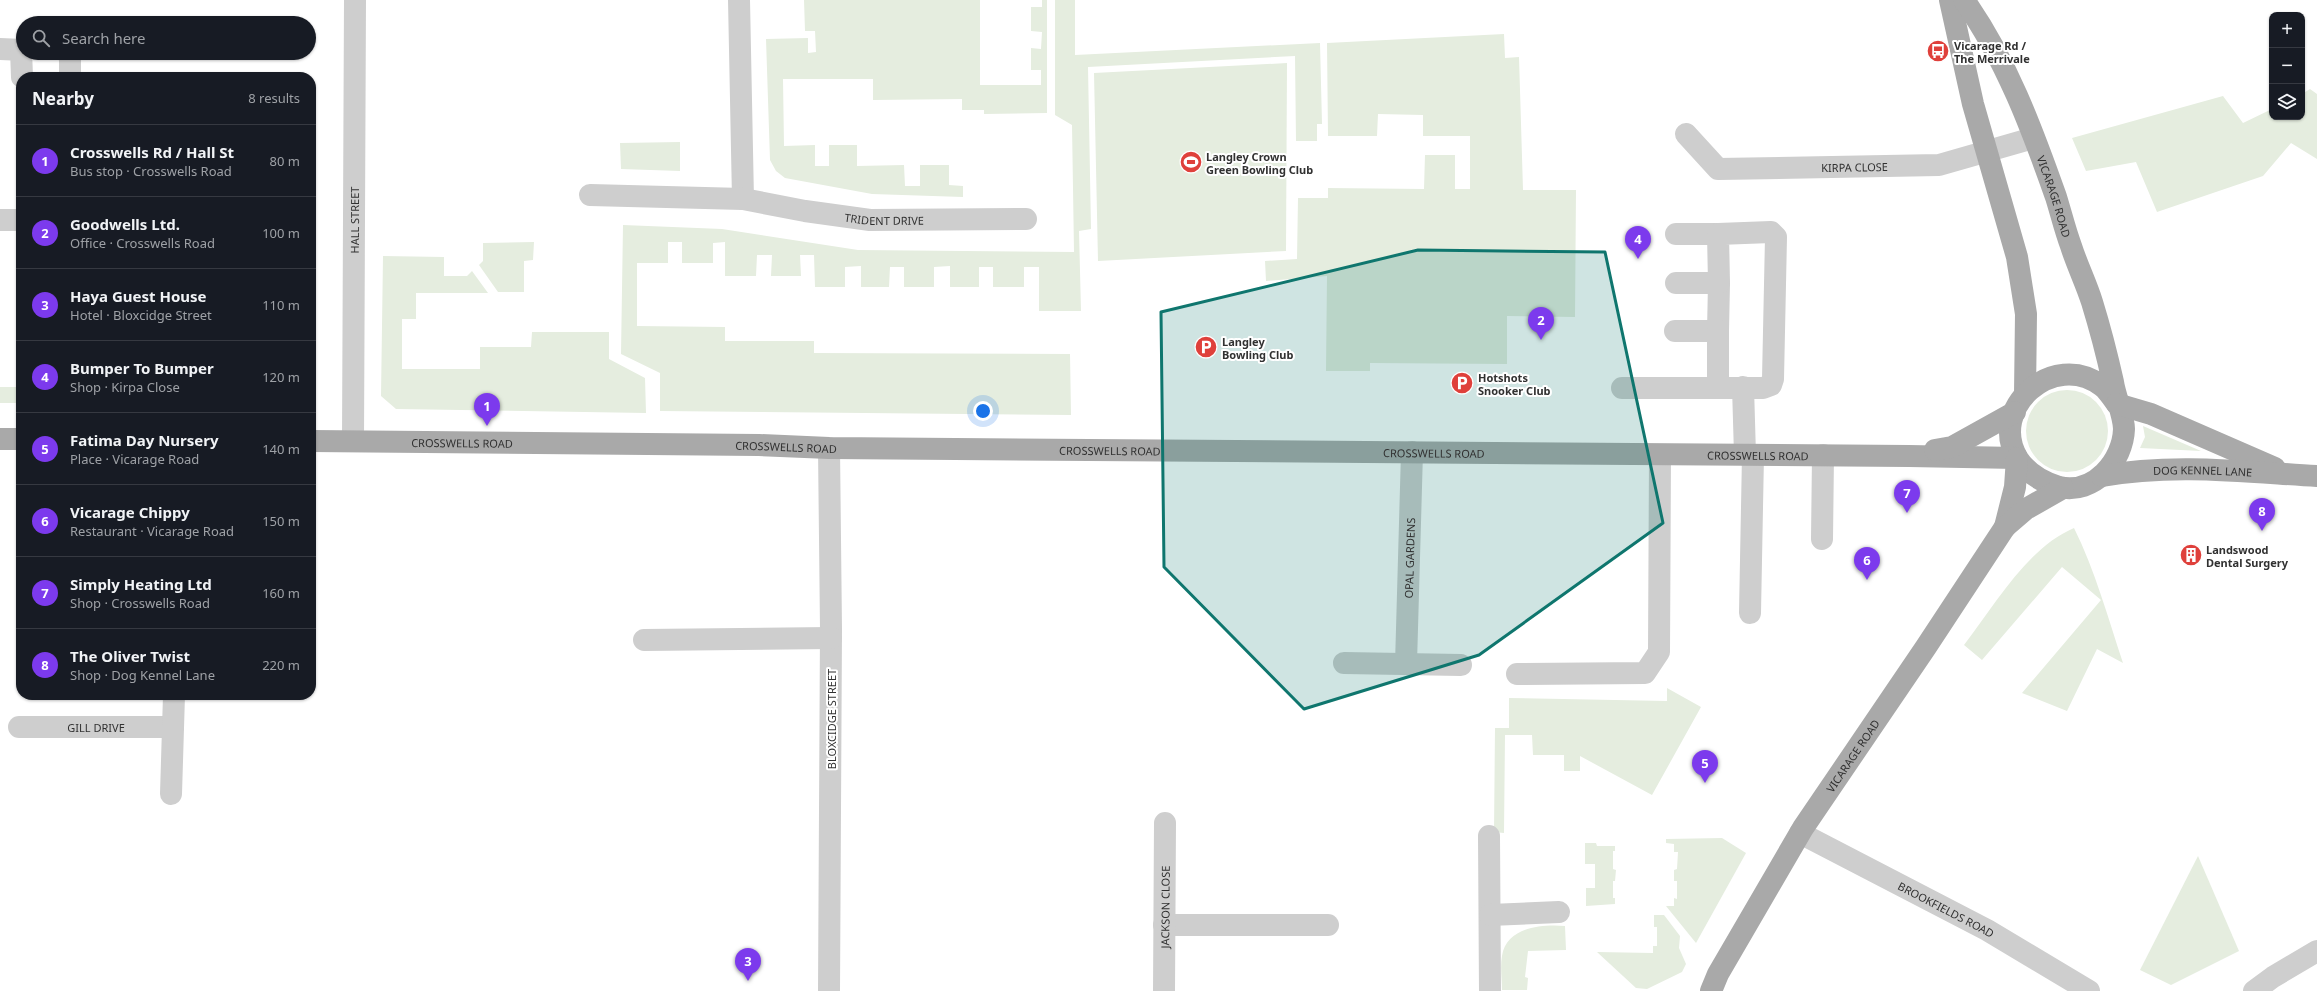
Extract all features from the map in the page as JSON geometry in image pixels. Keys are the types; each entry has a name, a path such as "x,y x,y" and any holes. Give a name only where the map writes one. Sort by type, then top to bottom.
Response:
{"main road":[{"name":"VICARAGE ROAD","path":"1950,0 1973,104 2017,257 2026,314 2020,403"},
{"name":"VICARAGE ROAD","path":"1711,991 1718,974 1800,833 1926,647 2004,527 2026,508 2064,488 2084,485 2102,476 2110,468 2120,451 2124,427 2092,300 2012,84 1984,29 1964,0"},
{"name":"VICARAGE ROAD","path":"2064,488 2044,483 2030,474 2018,458 2012,444 2011,421 2020,403 2031,387 2048,378 2063,374 2082,376 2102,386 2117,404"},
{"name":"CROSSWELLS ROAD","path":"1908,456 1952,447 2020,403"},
{"name":"DOG KENNEL LANE","path":"2117,404 2151,414 2272,467 2311,476"},
{"path":"0,439 16,439"},
{"name":"CROSSWELLS ROAD","path":"316,440 759,445 829,448 1823,455 2018,458"},
{"name":"VICARAGE ROAD","path":"2004,527 2016,487 2018,458"},
{"name":"DOG KENNEL LANE","path":"2102,476 2134,470 2182,469 2311,476"}],"street":[{"name":"HALL STREET","path":"353,441 355,0"},
{"path":"739,0 743,199"},
{"path":"0,49 16,50"},
{"path":"22,60 22,72"},
{"path":"70,60 70,72"},
{"name":"KIRPA CLOSE","path":"1686,134 1718,169 1940,165 2033,138"},
{"name":"TRIDENT DRIVE","path":"590,195 743,199 805,211 870,220 1026,219"},
{"path":"0,220 16,220"},
{"path":"1622,388 1764,388 1771,385 1774,379 1776,237 1771,232 1676,234"},
{"path":"1718,234 1718,387"},
{"path":"1676,283 1719,283"},
{"path":"1675,331 1718,331"},
{"path":"1743,387 1749,455 1750,614"},
{"name":"BLOXCIDGE STREET","path":"829,448 831,638 829,991"},
{"name":"OPAL GARDENS","path":"1406,664 1412,452"},
{"path":"1517,674 1645,673 1659,652 1660,455"},
{"path":"1822,539 1823,455"},
{"path":"644,640 831,638"},
{"path":"1344,663 1461,665"},
{"path":"171,794 174,700"},
{"name":"GILL DRIVE","path":"19,727 172,727"},
{"name":"JACKSON CLOSE","path":"1164,991 1165,823"},
{"name":"BROOKFIELDS ROAD","path":"1800,833 1987,930 2089,991"},
{"path":"1489,836 1490,991"},
{"path":"1490,915 1559,912"},
{"path":"1164,925 1328,925"},
{"path":"2254,991 2273,977 2317,951"}],"highlighted area":[{"path":"1418,250 1605,252 1663,523 1479,655 1304,709 1164,567 1161,312"}],"shaded area":[{"path":"804,0 980,0 980,85 1041,85 1041,70 1031,70 1031,48 1041,49 1042,32 1031,31 1031,7 1042,7 1042,0 1047,0 1047,113 984,114 984,110 962,110 962,99 873,100 873,79 783,79 784,146 815,145 815,166 829,166 829,145 857,145 857,166 904,165 905,186 920,186 920,165 949,165 949,185 963,186 963,197 872,194 785,178 776,171 770,160 766,39 808,38 808,53 816,52 815,31 805,31"},
{"path":"1055,0 1075,0 1075,55 1320,43 1322,124 1317,124 1317,141 1296,141 1295,56 1088,67 1091,229 1079,231 1081,311 1039,311 1039,267 1024,267 1024,287 993,287 993,267 979,267 979,287 950,287 950,266 934,267 934,287 904,287 904,267 890,267 889,287 861,287 861,266 845,267 845,287 815,287 814,255 800,255 801,276 771,276 772,255 757,255 756,276 725,276 725,242 713,243 713,263 682,263 682,242 668,242 668,263 637,263 637,326 725,327 725,341 814,341 814,353 1070,354 1071,415 660,411 660,373 621,354 623,225 722,229 858,250 1074,252 1072,125 1055,115"},
{"path":"1504,34 1505,58 1519,57 1523,190 1576,190 1575,317 1507,316 1507,364 1370,363 1370,371 1326,371 1327,276 1266,281 1265,261 1297,259 1298,198 1328,198 1328,188 1424,189 1425,155 1455,155 1455,189 1470,189 1470,136 1423,136 1423,115 1378,114 1377,136 1328,136 1327,43"},
{"name":"Langley Crown Green Bowling Club","path":"1287,63 1286,251 1098,261 1094,73"},
{"path":"2310,89 2317,94 2317,159 2291,143 2263,176 2157,212 2136,162 2086,171 2072,138 2223,96 2243,123 2269,110 2269,120 2305,120 2305,92"},
{"path":"680,142 680,171 621,169 620,143"},
{"path":"534,242 533,260 524,261 524,292 498,292 479,265 483,261 483,243"},
{"path":"383,256 444,257 444,276 467,276 472,271 488,293 416,293 416,319 402,319 402,369 480,369 480,347 531,347 532,332 609,332 609,359 645,378 646,413 396,409 381,396"},
{"path":"0,387 16,387 16,403 0,403"},
{"path":"2067,390 2083,393 2096,402 2105,415 2108,431 2105,447 2096,460 2083,469 2067,472 2051,469 2038,460 2029,447 2026,431 2029,415 2038,402 2051,393"},
{"path":"2143,426 2201,451 2140,448 2145,437"},
{"path":"2074,528 2095,577 2123,663 2097,649 2067,711 2022,693 2101,600 2062,567 1982,660 1964,645 2013,579 2027,563 2041,549 2057,537"},
{"path":"1667,688 1701,707 1652,795 1580,756 1580,771 1564,771 1564,755 1533,755 1532,735 1505,735 1504,833 1494,832 1495,728 1509,728 1509,698 1667,701"},
{"path":"1722,838 1746,853 1696,943 1666,906 1674,906 1674,898 1677,899 1677,881 1674,881 1674,870 1677,869 1678,852 1674,852 1674,844 1666,843 1666,839"},
{"path":"1585,843 1596,843 1597,846 1615,846 1615,851 1613,851 1613,869 1616,870 1615,881 1613,881 1613,898 1615,898 1615,904 1586,906 1586,888 1595,888 1595,864 1585,864"},
{"path":"2198,856 2239,951 2171,985 2140,970"},
{"path":"1654,915 1664,915 1680,936 1679,948 1686,964 1682,972 1647,989 1636,988 1597,952 1653,953 1653,946 1657,946 1657,927 1654,927"},
{"path":"1546,926 1565,926 1566,950 1528,951 1525,977 1528,978 1527,990 1502,990 1502,956 1505,946 1510,939 1526,929"}],"place":[{"name":"Vicarage Rd / The Merrivale","path":"1938,51"},
{"name":"Langley Crown Green Bowling Club","path":"1191,162"},
{"name":"Bumper To Bumper","path":"1638,259"},
{"name":"Goodwells Ltd.","path":"1541,340"},
{"name":"Langley Bowling Club","path":"1206,347"},
{"name":"Hotshots Snooker Club","path":"1462,383"},
{"name":"Crosswells Rd / Hall St","path":"487,426"},
{"name":"Simply Heating Ltd","path":"1907,513"},
{"name":"The Oliver Twist","path":"2262,531"},
{"name":"Landswood Dental Surgery","path":"2191,555"},
{"name":"Vicarage Chippy","path":"1867,580"},
{"name":"Fatima Day Nursery","path":"1705,783"},
{"name":"Haya Guest House","path":"748,981"}]}
